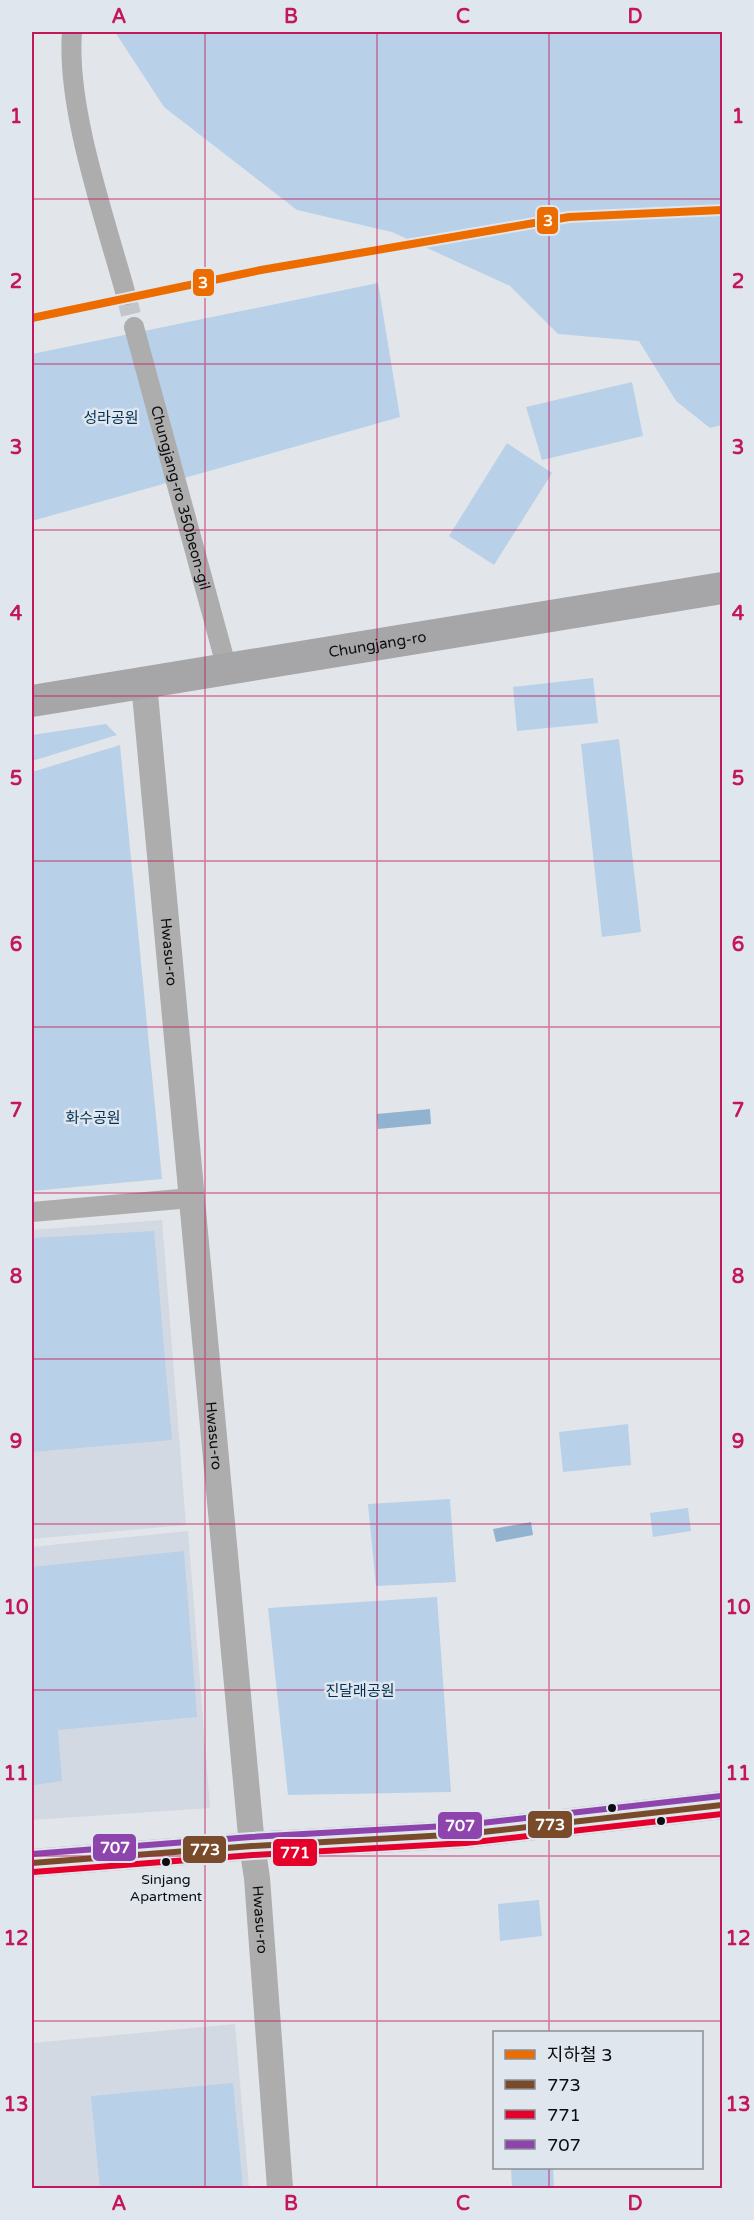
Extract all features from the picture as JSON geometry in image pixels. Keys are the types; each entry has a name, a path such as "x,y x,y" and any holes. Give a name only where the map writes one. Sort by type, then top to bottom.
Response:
{"main road":[{"name":"Chungjang-ro","path":"32,701 723,588"},
{"path":"32,1863 252,1845 465,1834 723,1805"}],"street":[{"path":"72,32 70,52 82,133 126,294"},
{"name":"Chungjang-ro 350beon-gil","path":"134,327 227,669"},
{"name":"Hwasu-ro","path":"144,683 252,1845 257,1878 280,2188"},
{"path":"32,1212 191,1198"}],"shaded area":[{"path":"430,1109 431,1124 378,1129 377,1114"},
{"path":"162,1220 186,1525 32,1539 32,1230"},
{"path":"531,1522 533,1535 496,1542 493,1529"},
{"path":"188,1531 210,1808 32,1820 32,1547"},
{"path":"235,2024 249,2188 32,2188 32,2043"}],"green space":[{"path":"115,32 722,32 722,425 710,428 676,401 639,341 558,334 510,286 392,232 297,210 164,107"},
{"name":"성라공원","path":"378,283 400,417 32,521 32,354"},
{"path":"632,382 643,436 542,460 526,407"},
{"path":"507,443 552,473 494,565 449,536"},
{"path":"593,678 598,723 517,731 513,687"},
{"path":"106,724 117,735 32,761 32,735"},
{"path":"619,739 641,932 602,937 581,744"},
{"name":"화수공원","path":"120,745 162,1179 32,1191 32,772"},
{"path":"154,1231 172,1440 32,1452 32,1238"},
{"path":"628,1424 631,1465 563,1472 559,1432"},
{"path":"450,1499 456,1582 376,1586 368,1504"},
{"path":"688,1508 691,1531 653,1537 650,1513"},
{"path":"184,1551 197,1717 58,1730 62,1781 34,1785 32,1567"},
{"name":"진달래공원","path":"437,1597 451,1792 288,1795 268,1608"},
{"path":"539,1900 542,1936 500,1941 498,1904"},
{"path":"233,2083 243,2188 100,2188 91,2096"},
{"path":"511,2169 553,2169 554,2188 512,2188"}],"tunnel":[{"path":"126,295 134,327"}],"metro line":[{"name":"3","path":"32,318 261,270 569,217 722,210"}],"transit line":[{"name":"707","path":"32,1854 251,1837 464,1825 721,1796"},
{"name":"773","path":"32,1863 252,1846 465,1834 722,1805"},
{"name":"771","path":"33,1872 253,1855 466,1843 722,1814"}],"place":[{"name":"Sinjang Apartment","path":"166,1862"}]}
